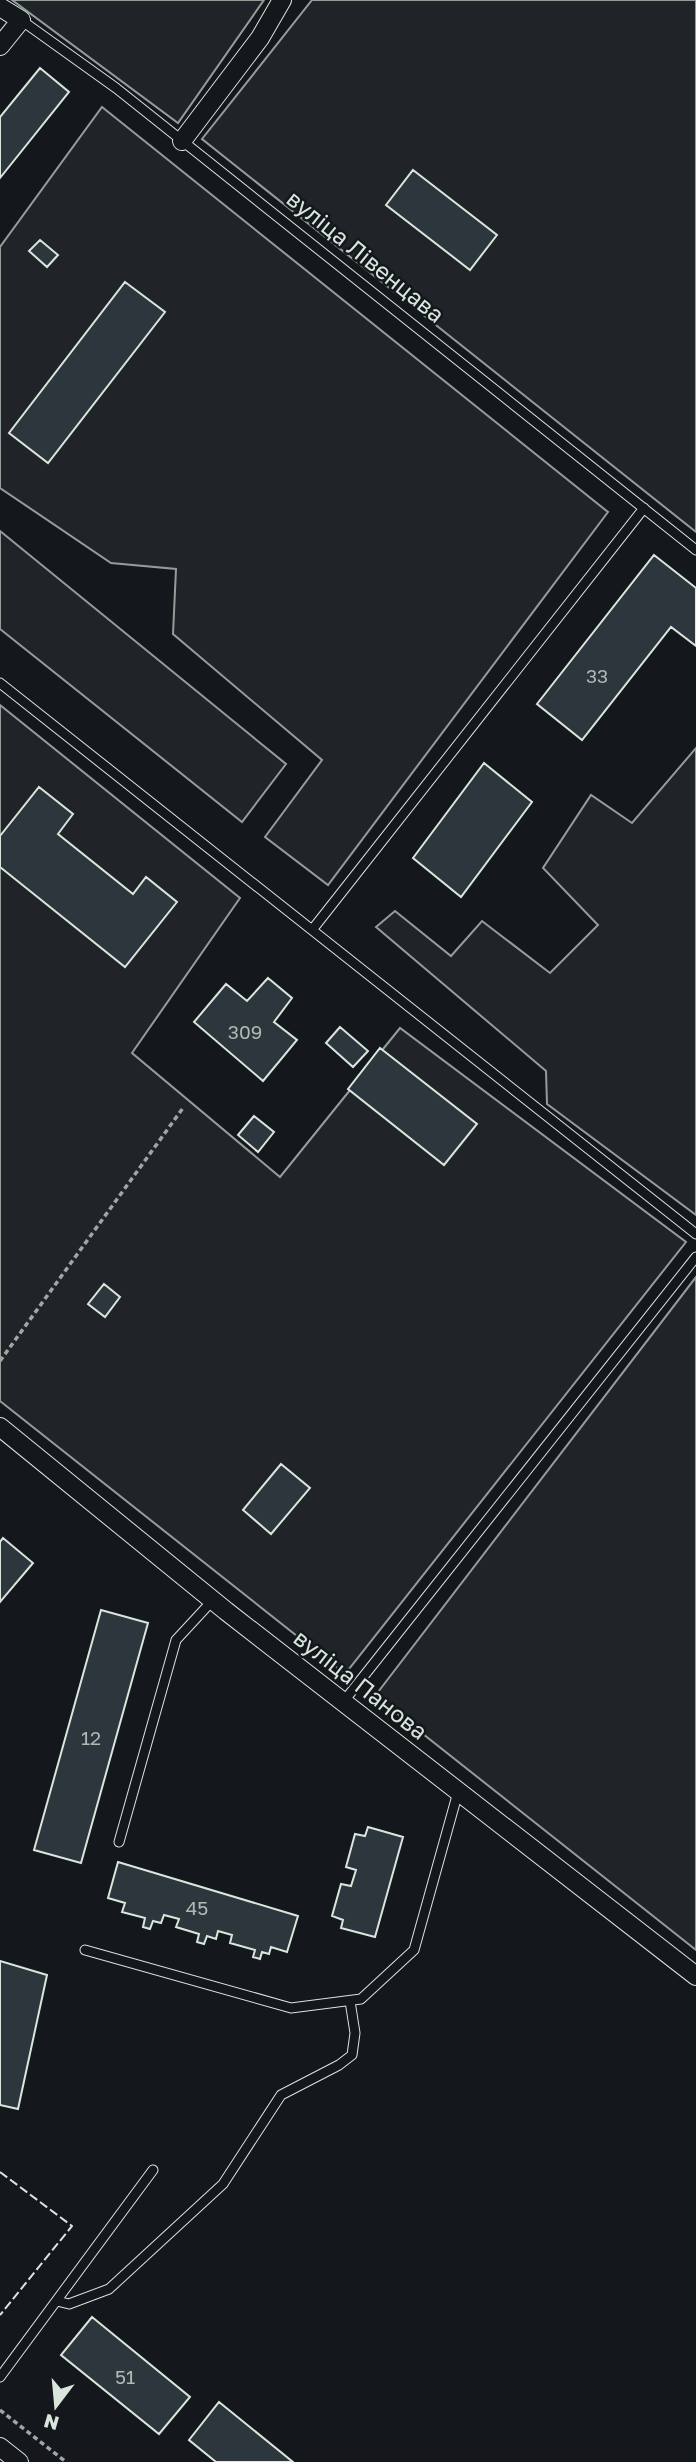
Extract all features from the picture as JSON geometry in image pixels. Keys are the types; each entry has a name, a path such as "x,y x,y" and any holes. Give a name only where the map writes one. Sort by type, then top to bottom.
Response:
{"street":[{"path":"182,141 260,38 282,0"},
{"name":"вуліца Лівенцава","path":"0,7 21,20"},
{"path":"0,46 21,20"},
{"name":"вуліца Панова","path":"0,1427 213,1600 696,1976"},
{"path":"0,2447 19,2462"}],"lane":[{"name":"вуліца Лівенцава","path":"21,20 116,88 696,550"},
{"path":"312,929 644,509"},
{"path":"0,683 696,1234"},
{"path":"344,1701 696,1257"},
{"path":"119,1842 176,1640 213,1600"},
{"path":"85,1950 291,2008 361,1999 414,1950 458,1790"},
{"path":"57,2301 69,2304 109,2289 223,2184 281,2095 339,2065 352,2055 355,2033 350,2001"},
{"path":"0,2377 153,2170"}],"path":[{"path":"0,1361 183,1108"},
{"path":"0,2410 66,2462"}],"shaded area":[{"path":"12,0 264,0 178,123"},
{"path":"312,0 696,0 696,532 202,139"},
{"path":"102,107 608,512 328,885 265,837 322,760 173,634 176,569 111,563 0,488 0,247"},
{"path":"0,531 286,764 242,822 0,629"},
{"path":"0,705 240,898 132,1053 280,1177 400,1028 686,1242 345,1674 0,1401"},
{"path":"696,748 696,1215 547,1104 546,1071 376,927 395,911 451,956 482,921 550,973 598,925 543,868 591,795 632,823"},
{"path":"696,1277 696,1950 375,1696"}],"building":[{"path":"40,68 69,92 0,178 0,117"},
{"path":"413,170 497,235 470,270 386,205"},
{"path":"40,240 58,255 47,267 29,251"},
{"path":"125,282 165,312 48,463 9,433"},
{"path":"654,555 696,588 696,646 671,627 582,740 537,704"},
{"path":"484,763 532,802 461,897 413,858"},
{"path":"39,787 73,814 58,834 133,894 146,877 177,902 125,967 0,867 0,836"},
{"path":"268,978 292,998 274,1022 297,1040 263,1081 194,1022 226,984 247,1001"},
{"path":"340,1027 368,1051 353,1067 326,1043"},
{"path":"380,1048 477,1124 444,1165 348,1089"},
{"path":"254,1116 274,1132 258,1152 238,1135"},
{"path":"104,1284 120,1297 105,1317 88,1304"},
{"path":"281,1464 310,1488 271,1534 243,1510"},
{"path":"3,1538 33,1563 0,1602 0,1542"},
{"path":"101,1610 148,1623 81,1863 34,1850"},
{"path":"368,1827 403,1837 375,1937 341,1928 343,1920 332,1916 341,1884 351,1886 356,1870 346,1867 355,1834 365,1836"},
{"path":"118,1862 298,1916 287,1952 271,1947 269,1954 262,1952 260,1959 253,1957 255,1950 230,1943 232,1935 218,1931 216,1939 207,1936 204,1944 197,1942 199,1934 176,1927 179,1919 164,1915 161,1923 153,1921 150,1929 143,1927 145,1918 122,1912 125,1903 108,1898"},
{"path":"0,1961 47,1975 18,2109 0,2105"},
{"path":"92,2317 190,2397 159,2434 61,2355"},
{"path":"219,2402 293,2462 216,2462 189,2440"}],"fence":[{"path":"0,2172 72,2226 0,2315"}]}
